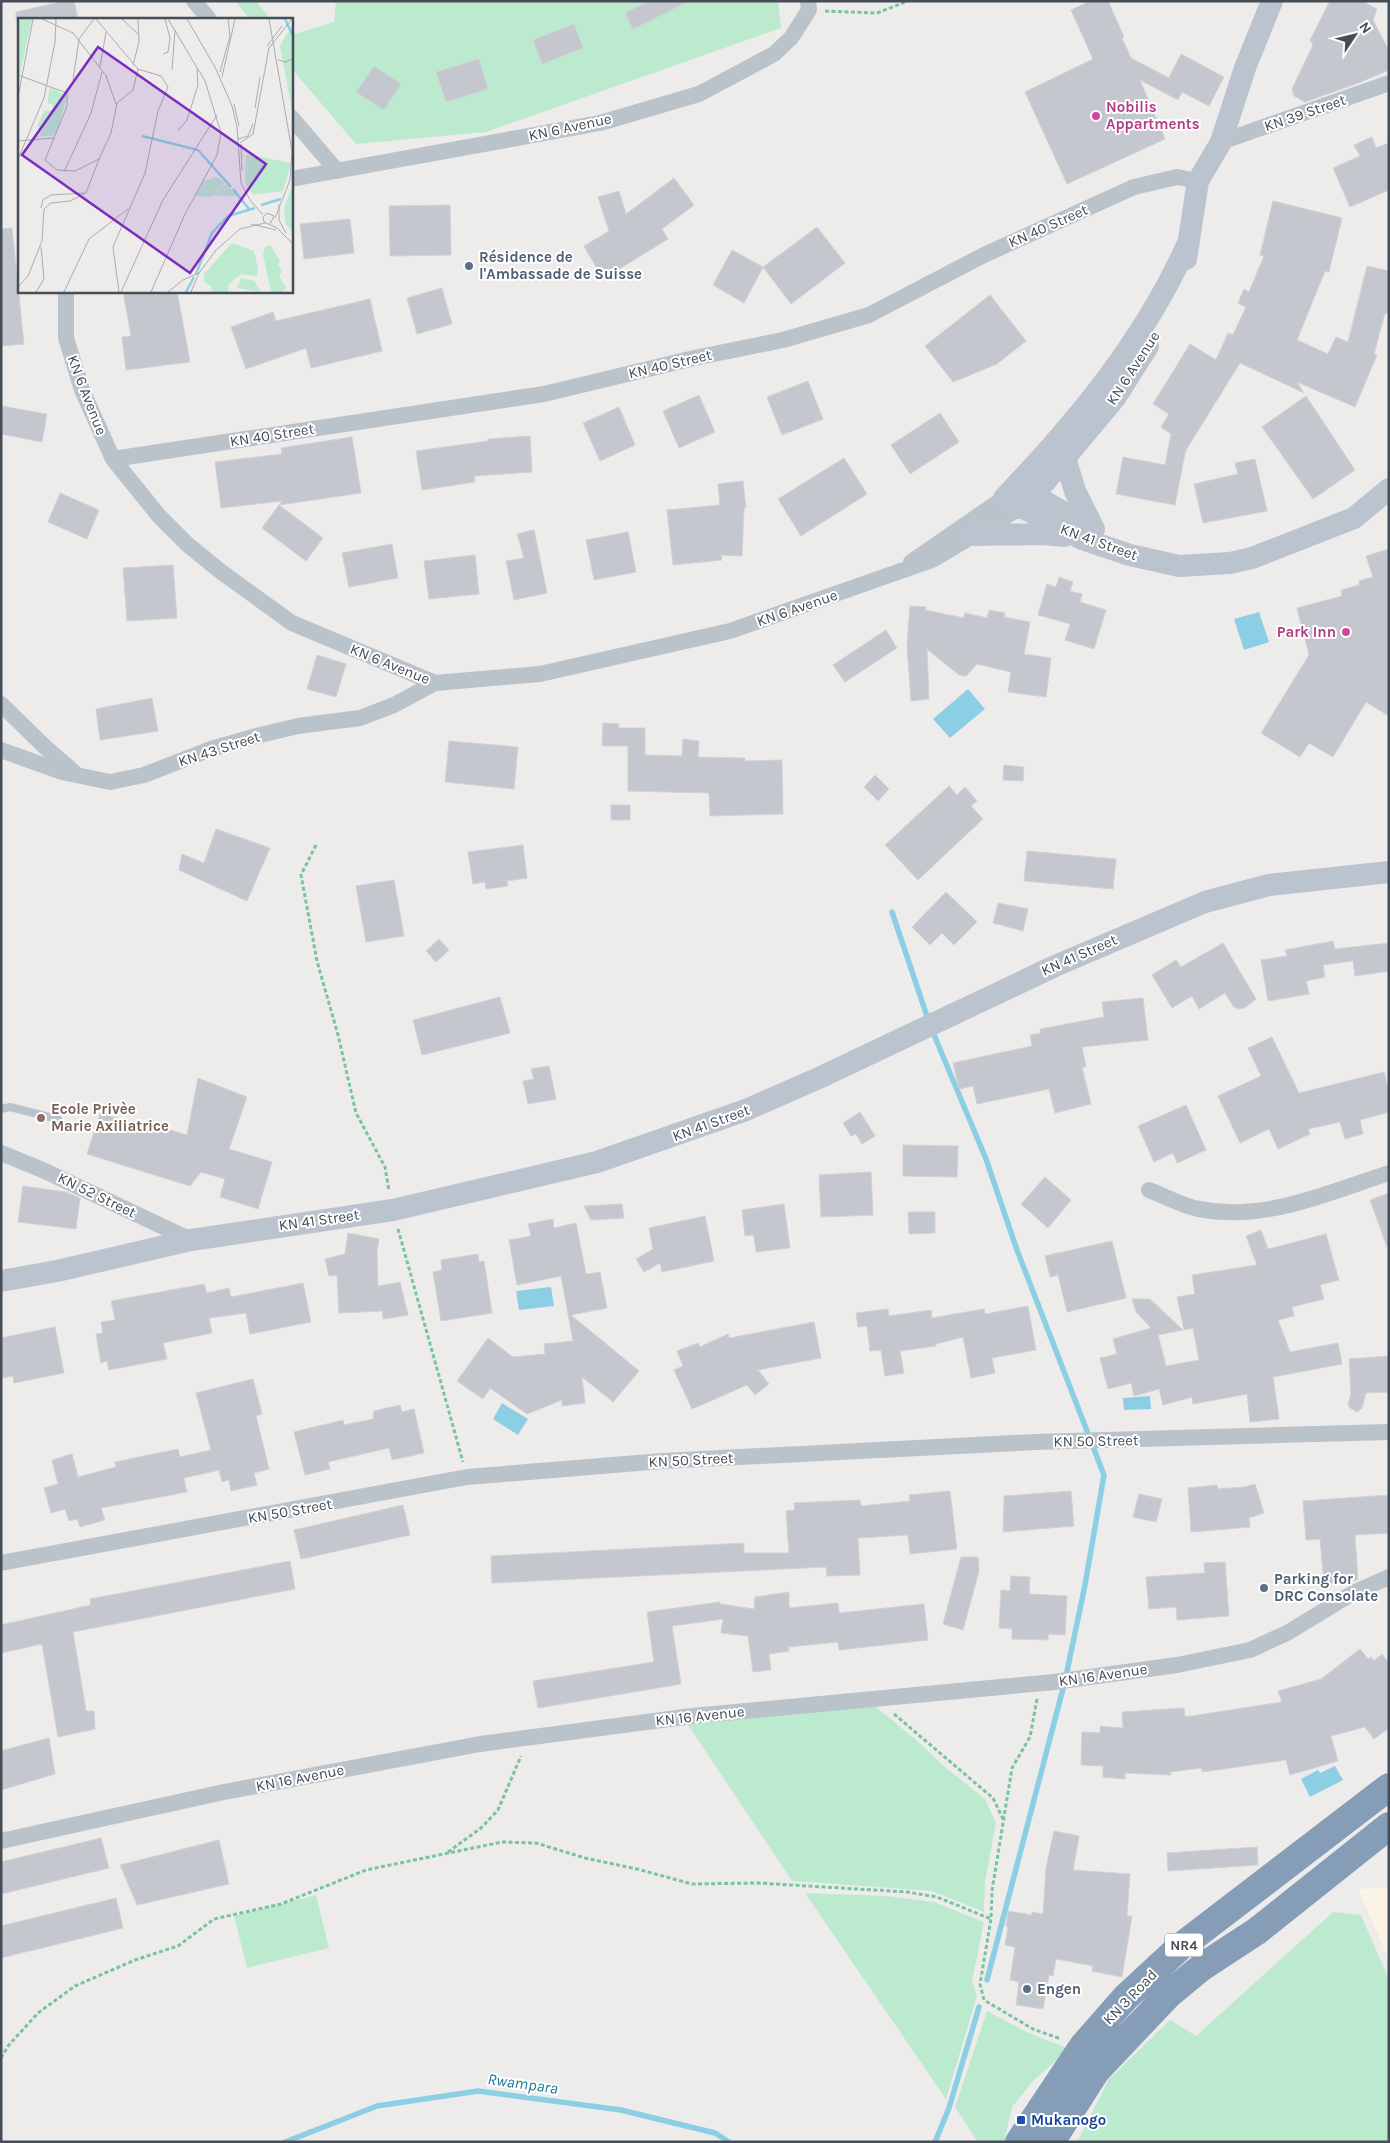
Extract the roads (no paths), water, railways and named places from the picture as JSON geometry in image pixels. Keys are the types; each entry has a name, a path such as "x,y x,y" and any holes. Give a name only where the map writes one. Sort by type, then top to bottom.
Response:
{"highway":[{"name":"KN 3 Road","path":"1019,2142 1083,2046 1126,1998 1180,1947 1389,1787"},
{"name":"KN 3 Road","path":"1051,2142 1096,2071 1168,1995 1202,1967 1257,1931 1378,1844 1389,1826"}],"main road":[{"name":"KN 6 Avenue","path":"1019,497 1065,458 1115,398 1184,289 1187,246 1198,181 1221,142 1245,68 1272,1"},
{"name":"KN 6 Avenue","path":"1019,497 1120,360 1171,281 1187,246"},
{"path":"975,535 1088,534 1065,458"},
{"name":"KN 41 Street","path":"1019,497 1088,534 1180,553 1200,564 1230,563 1252,558 1354,518 1389,488"},
{"name":"KN 41 Street","path":"1,1281 57,1271 191,1240 393,1210 596,1162 746,1110 821,1077 1055,966 1205,902 1269,885 1389,872"}],"street":[{"path":"194,1 208,18"},
{"name":"KN 6 Avenue","path":"292,179 600,123 699,94 774,54 791,38 809,6"},
{"name":"KN 39 Street","path":"1221,142 1389,83"},
{"path":"292,118 337,171"},
{"name":"KN 40 Street","path":"113,459 544,394 713,354 783,340 869,316 984,255 1134,187 1177,177 1198,181"},
{"name":"KN 6 Avenue","path":"66,292 66,338 82,390 113,459 159,516 187,544 292,623 435,683 540,674 730,631 932,560 975,535 1019,497"},
{"name":"KN 6 Avenue","path":"899,571 928,549 1019,497"},
{"name":"KN 43 Street","path":"1,750 83,781 110,782 144,775 211,749 260,735 298,726 360,718 394,705 435,683"},
{"path":"1,704 83,781"},
{"name":"KN 52 Street","path":"1,1152 45,1170 191,1240"},
{"path":"1149,1190 1197,1209 1228,1213 1254,1213 1298,1202 1389,1173"},
{"name":"KN 50 Street","path":"1,1563 467,1477 662,1461 1025,1443 1389,1432"},
{"name":"KN 16 Avenue","path":"1,1841 224,1792 480,1744 692,1716 1043,1683 1177,1665 1250,1650 1287,1633 1352,1593 1389,1578"}],"lane":[{"path":"1,1109 10,1107 58,1120"}],"water":[{"path":"1259,612 1269,642 1244,650 1234,619"},
{"path":"968,689 985,709 950,738 933,719"},
{"path":"551,1287 554,1306 519,1310 516,1291"},
{"path":"1150,1396 1151,1409 1124,1410 1123,1398"},
{"path":"502,1403 528,1419 518,1435 493,1419"},
{"path":"1335,1766 1343,1780 1310,1797 1301,1779 1318,1770 1320,1773"}],"waterway":[{"path":"892,912 929,1022"},
{"path":"932,1030 986,1159 1017,1250 1104,1475 1085,1585 1065,1681 987,1980"},
{"path":"935,2142 949,2108 979,2007"},
{"name":"Rwampara","path":"285,2142 377,2106 478,2091 621,2110 715,2133 729,2142"}],"place":[{"name":"Nobilis Appartments","path":"1096,116"},
{"name":"Résidence de l'Ambassade de Suisse","path":"469,266"},
{"name":"Park Inn","path":"1346,632"},
{"name":"Ecole Privèe Marie Axiliatrice","path":"41,1118"},
{"name":"Parking for DRC Consolate","path":"1264,1588"},
{"name":"Engen","path":"1027,1989"},
{"name":"Mukanogo","path":"1021,2120"}]}
